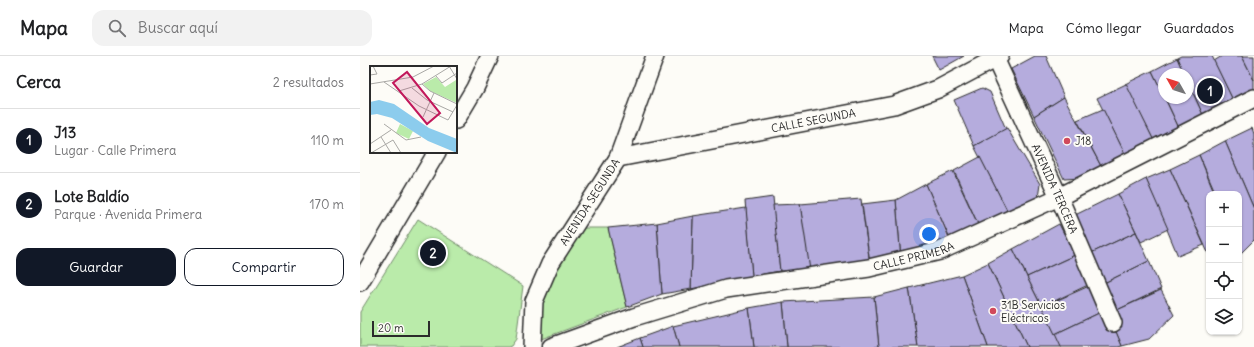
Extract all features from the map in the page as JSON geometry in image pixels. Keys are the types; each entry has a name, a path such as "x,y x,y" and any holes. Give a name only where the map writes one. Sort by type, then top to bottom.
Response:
{"street":[{"path":"457,118 475,88 490,56"},
{"name":"AVENIDA SEGUNDA","path":"532,347 534,301 550,264 618,158 655,56"},
{"name":"CALLE SEGUNDA","path":"618,158 894,105 938,88 996,57"},
{"name":"AVENIDA TERCERA","path":"996,57 1059,197 1113,323"},
{"name":"CALLE PRIMERA","path":"551,347 634,317 726,289 869,268 940,251 1059,197 1254,98"},
{"path":"360,282 436,153"}],"green space":[{"path":"418,219 523,286 516,339 511,346 360,347 360,312"},
{"path":"576,228 608,228 627,307 533,342 545,278"}],"building":[{"path":"932,56 964,56 939,70"},
{"path":"1035,56 1046,56 1064,97 1034,116 1011,69"},
{"path":"1181,56 1212,56 1233,100 1203,115 1194,95 1194,68 1181,68 1177,58"},
{"path":"1222,56 1242,56 1254,80 1254,91 1233,100 1214,61"},
{"path":"1242,56 1254,56 1254,80"},
{"path":"1177,58 1181,68 1158,68 1158,84 1152,71"},
{"path":"1152,71 1158,84 1158,104 1168,104 1179,128 1154,141 1125,84"},
{"path":"1126,84 1154,141 1125,154 1097,98"},
{"path":"982,88 990,92 1006,129 974,146 954,100"},
{"path":"1194,95 1203,115 1179,128 1168,104 1194,104"},
{"name":"J18","path":"1064,97 1101,166 1080,178 1064,179 1034,116"},
{"path":"1103,109 1125,154 1101,166 1077,120"},
{"path":"1007,128 1040,184 1038,198 1010,216 974,146"},
{"path":"1252,128 1254,134 1254,209 1225,141"},
{"path":"1225,141 1254,209 1254,240 1242,252 1242,191 1215,191 1199,155"},
{"path":"1199,155 1214,191 1206,191 1206,248 1170,169"},
{"path":"980,157 1010,216 981,231 954,171"},
{"path":"1170,169 1204,245 1178,256 1146,179"},
{"path":"953,171 981,231 951,242 926,184"},
{"path":"1146,179 1168,229 1141,242 1118,194"},
{"path":"926,184 951,242 901,260 896,200"},
{"path":"1118,194 1136,232 1089,254 1071,217"},
{"path":"773,197 780,271 752,276 745,201"},
{"path":"861,199 870,264 809,271 800,204"},
{"path":"896,200 901,260 870,264 862,204"},
{"path":"800,204 810,270 780,271 773,205"},
{"path":"746,208 752,276 691,289 693,216"},
{"path":"693,216 691,289 662,294 657,223"},
{"path":"657,223 662,294 627,307 608,228"},
{"path":"1059,224 1075,255 1027,277 1013,249"},
{"path":"1136,232 1149,261 1102,284 1089,254"},
{"path":"1013,249 1062,347 1027,347 988,263"},
{"path":"1075,255 1088,285 1042,307 1027,277"},
{"path":"1149,261 1161,289 1115,311 1102,284"},
{"name":"31B Servicios Eléctricos","path":"988,263 1027,347 988,347 962,275"},
{"path":"962,275 988,347 918,347 909,288"},
{"path":"1089,286 1099,313 1055,334 1042,307"},
{"path":"909,288 918,347 879,347 874,297"},
{"path":"1161,290 1174,315 1149,339 1122,346 1114,327 1122,328 1115,311"},
{"path":"874,297 879,347 787,347 783,302"},
{"path":"783,302 787,347 754,347 749,308"},
{"path":"749,308 754,347 679,347 673,326"},
{"path":"1099,313 1107,331 1114,327 1122,346 1061,347 1055,334"},
{"path":"673,326 679,347 643,347 640,338"},
{"path":"640,338 643,347 617,347"}],"place":[{"name":"J13","path":"1210,91"},
{"name":"J18","path":"1067,141"},
{"name":"Lote Baldío","path":"433,253"},
{"name":"31B Servicios Eléctricos","path":"993,311"}]}
